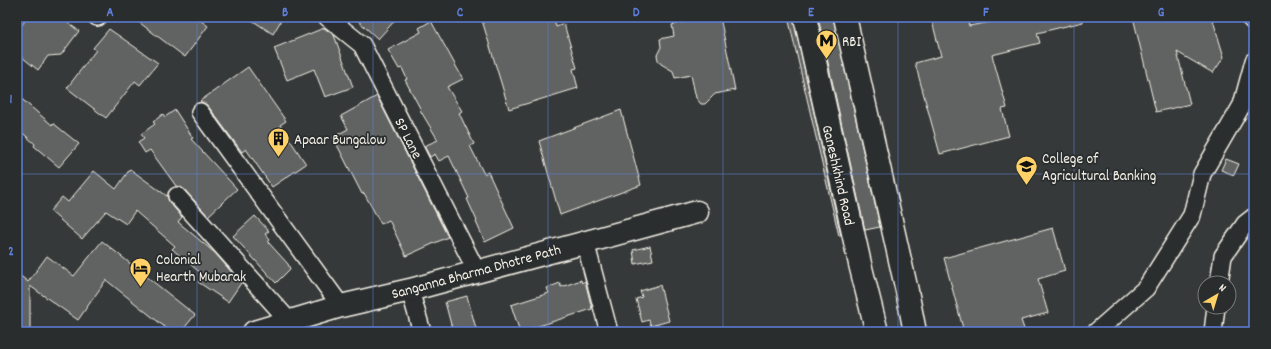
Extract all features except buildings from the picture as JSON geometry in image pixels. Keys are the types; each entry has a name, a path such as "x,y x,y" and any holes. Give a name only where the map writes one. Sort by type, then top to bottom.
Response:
{"main road":[{"name":"Ganeshkhind Road","path":"805,17 856,249 877,332"},
{"path":"845,17 915,332"},
{"name":"Sanganna Bharma Dhotre Path","path":"254,332 341,306 410,290 697,212"}],"street":[{"name":"SP Lane","path":"327,17 362,45 477,272"},
{"path":"1249,17 1254,22"},
{"path":"1096,332 1146,288 1192,215 1202,174 1242,105 1254,62"},
{"path":"200,112 341,306"},
{"path":"177,196 290,322"},
{"path":"1220,275 1223,256 1245,224 1254,217"},
{"path":"585,242 609,332"},
{"path":"410,290 422,332"},
{"path":"1213,332 1215,315"}],"place":[{"name":"RBI","path":"827,60"},
{"name":"Apaar Bungalow","path":"278,158"},
{"name":"College of Agricultural Banking","path":"1026,186"},
{"name":"Colonial Hearth Mubarak","path":"140,288"}]}
